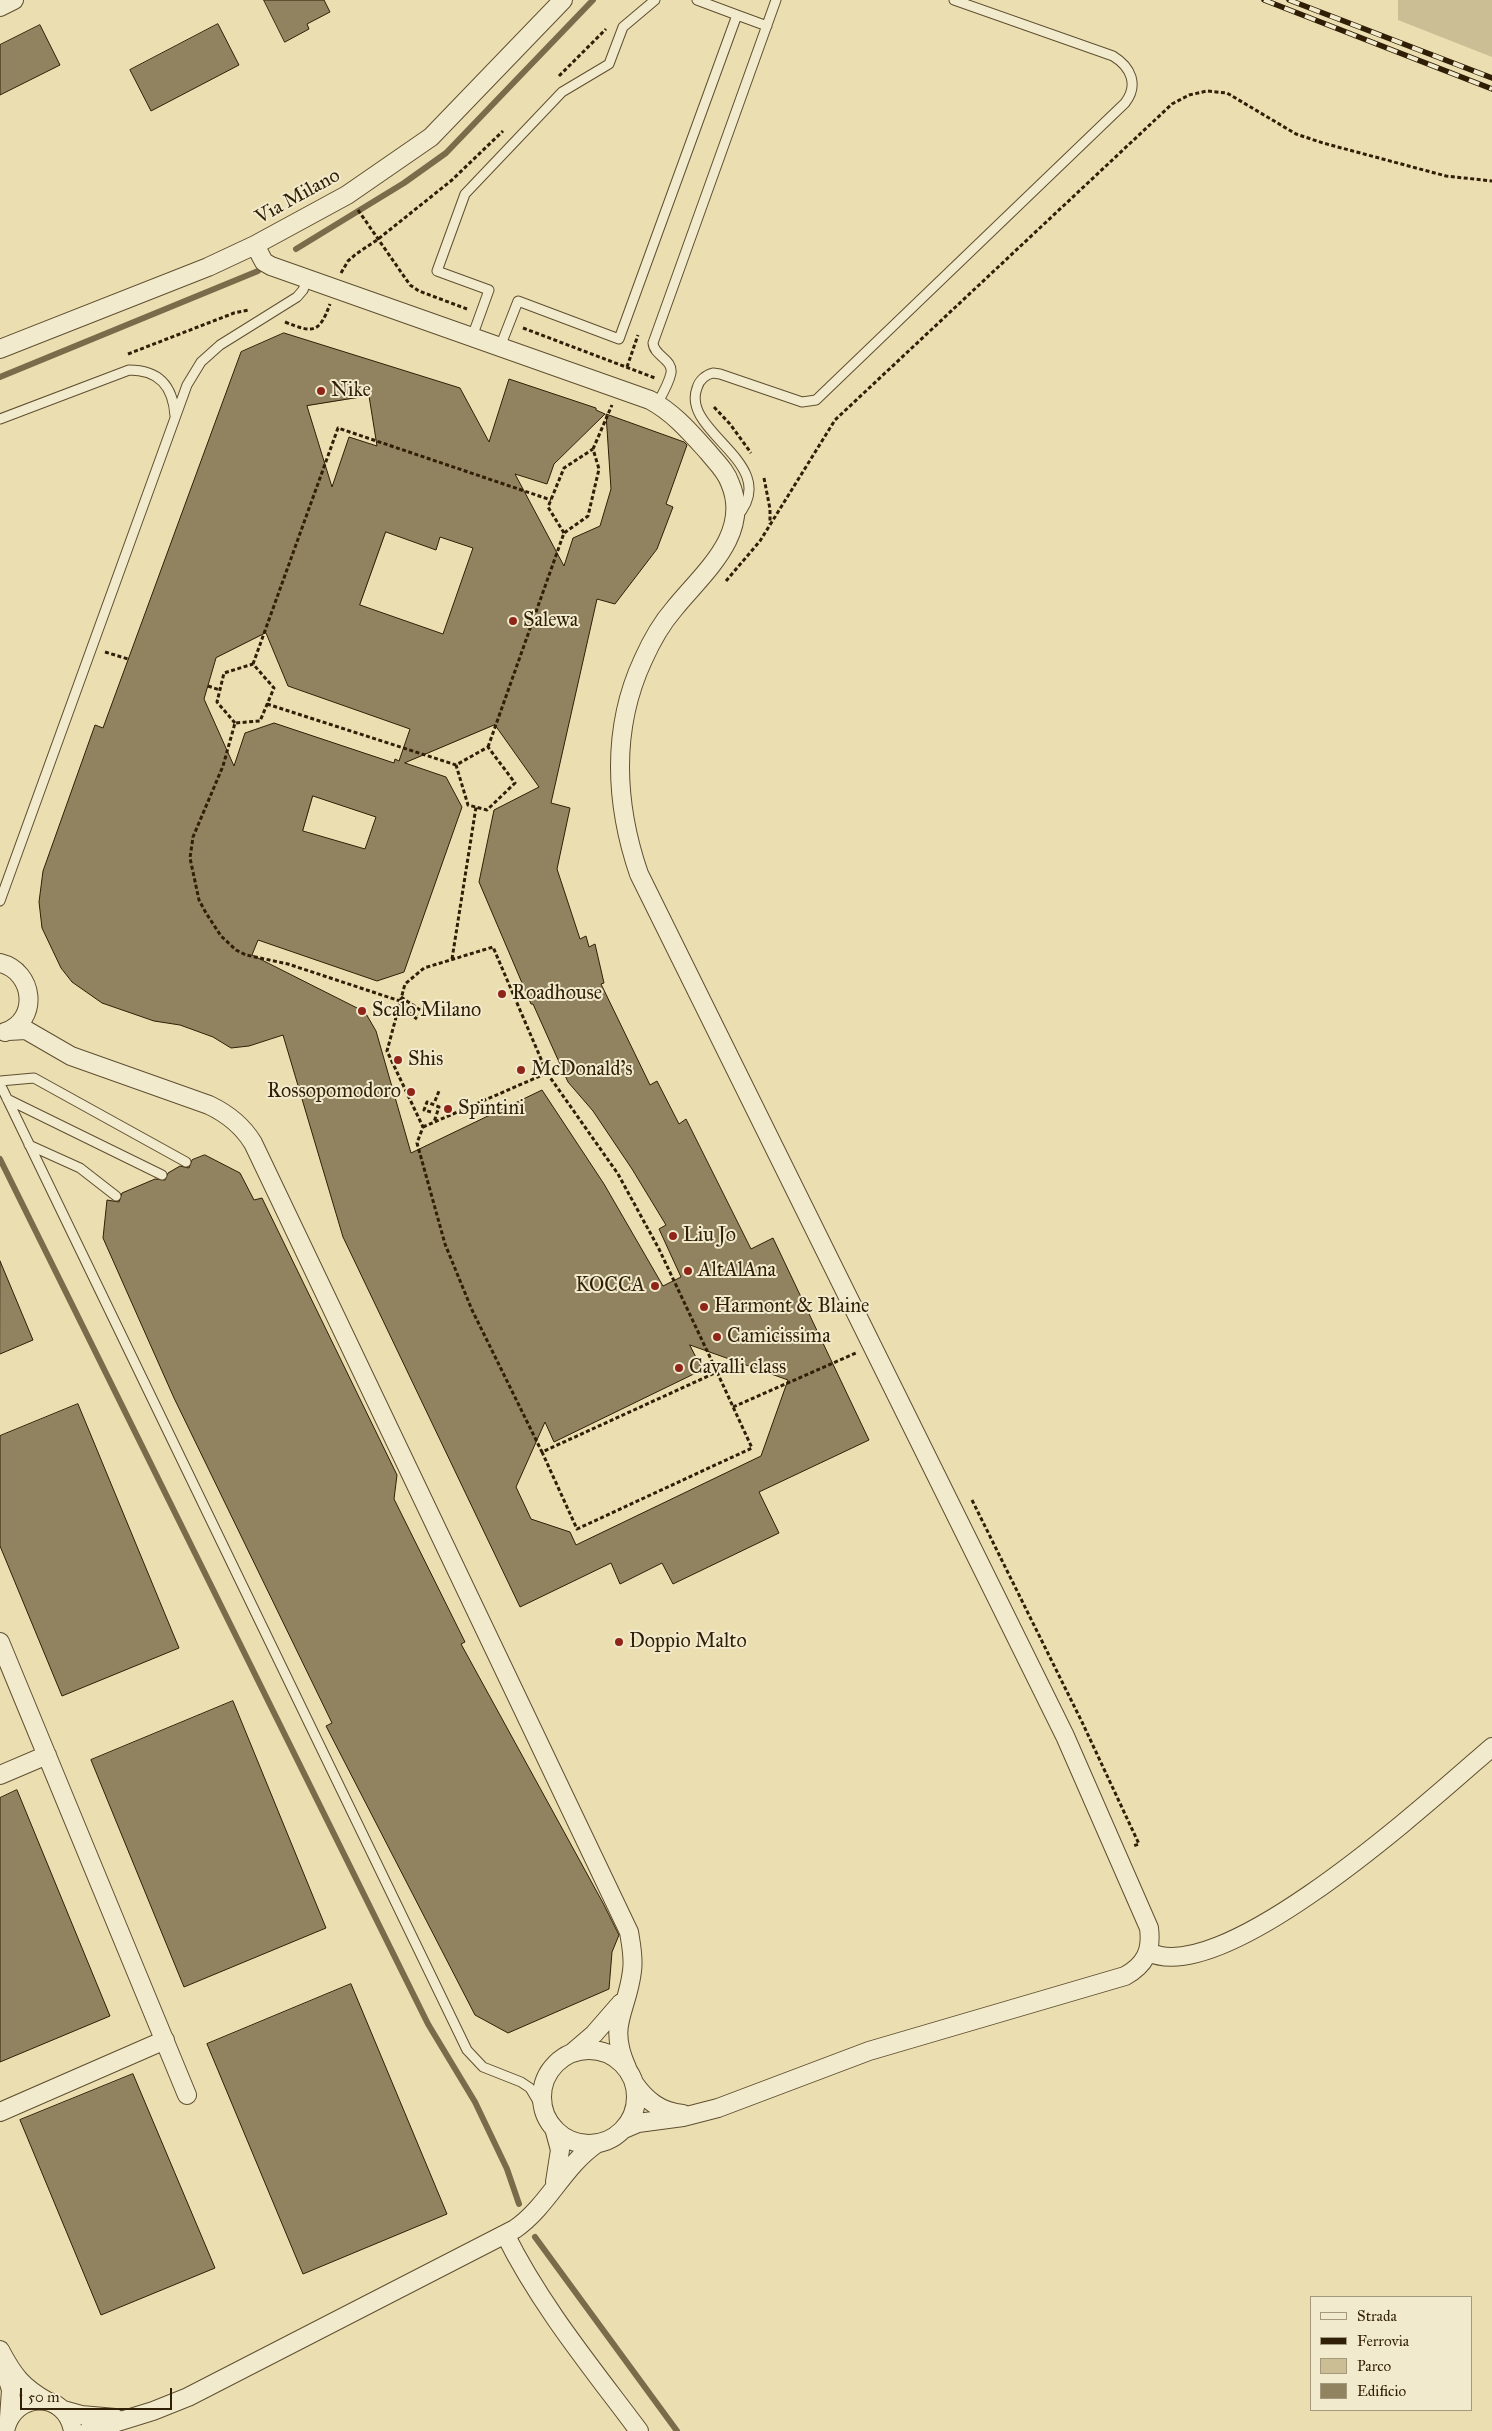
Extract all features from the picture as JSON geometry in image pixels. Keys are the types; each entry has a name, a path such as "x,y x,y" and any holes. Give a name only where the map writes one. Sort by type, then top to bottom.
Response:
{"street":[{"path":"0,8 14,0"},
{"name":"Via Milano","path":"0,349 208,268 347,195 431,137 563,0"},
{"path":"255,245 264,262 271,266 658,404 679,419 724,470 735,496 735,520 728,541 719,555 657,632 642,660 629,694 622,725 620,791 630,846 639,874 1065,1736 1149,1928 1151,1941 1149,1952 1143,1963 1125,1976 869,2051 698,2113 624,2128"},
{"path":"2,962 17,971 25,980 29,991 29,1004 38,1029 50,1044"},
{"path":"4,1032 18,1024 25,1015 29,1004"},
{"path":"4,1032 26,1030 71,1056 209,1105 224,1112 246,1132 623,1918 629,1932 632,1950 632,1969 620,2019 617,2041 631,2076 636,2099 633,2115 624,2128 612,2138 596,2144 579,2157 529,2219 505,2234 188,2397 170,2405 88,2431"},
{"path":"0,1642 187,2094"},
{"path":"1149,1952 1163,1957 1196,1953 1216,1947 1263,1925 1290,1908 1392,1832 1492,1747"},
{"path":"0,1775 47,1755"},
{"path":"552,2192 560,2162 558,2140 542,2101 543,2086 549,2072 559,2061 572,2053 609,2019 621,2003 629,1987"},
{"path":"0,2112 165,2040"},
{"path":"572,2053 586,2050 601,2051 615,2057 631,2076 644,2097 654,2105 678,2114 698,2113"},
{"path":"550,2122 565,2138 580,2143 596,2144"},
{"path":"505,2234 516,2256 551,2311 639,2431"},
{"path":"0,2351 18,2380 25,2387 55,2406 71,2424 73,2431"},
{"path":"0,2351 11,2390 7,2425"},
{"path":"7,2425 16,2409 25,2403 36,2400 100,2418 135,2416"}],"lane":[{"path":"472,337 489,290 437,271 464,194 562,92 609,64 623,27 655,0"},
{"path":"698,0 767,26"},
{"path":"658,404 671,375 671,370 667,361 656,352 653,343 776,0"},
{"path":"735,520 743,512 748,497 746,477 737,458 697,412 694,398 701,380 707,375 720,374 802,402 816,400 1119,109 1132,92 1133,83 1130,70 1123,62 1113,56 954,0"},
{"path":"500,347 518,301 619,339 737,15"},
{"path":"0,899 187,385 201,362 220,345 297,297 303,290 307,279"},
{"path":"0,420 129,370 151,373 162,381 171,394 175,418"},
{"path":"186,1162 34,1078 0,1083 467,2050 483,2067 516,2080 530,2088 550,2122"},
{"path":"7,1099 162,1175"},
{"path":"29,1144 80,1168 116,1196"}],"path":[{"path":"552,82 608,27"},
{"path":"724,583 760,541 835,420 1172,104 1189,95 1207,91 1227,93 1296,134 1446,176 1492,181"},
{"path":"126,356 239,311 252,310 305,330 318,328 324,320 348,261 452,180 503,130"},
{"path":"356,207 371,230"},
{"path":"564,533 548,507 550,500 564,468 593,449 619,389"},
{"path":"253,664 338,428 550,500"},
{"path":"268,704 456,765 488,747 564,533 588,516 599,469 593,449"},
{"path":"92,647 128,659"},
{"path":"235,724 217,702 224,673 253,664"},
{"path":"235,724 260,721 274,688 253,664"},
{"path":"208,686 220,690"},
{"path":"235,724 223,766 193,836 190,858 199,900 206,913 221,936 236,950 246,955 288,964 400,1001 420,1010"},
{"path":"456,765 468,805 487,810 515,783 488,747"},
{"path":"452,960 476,807"},
{"path":"423,1127 387,1051 405,984 424,968 492,947 547,1073 618,1174 659,1249 752,1448 577,1529 542,1452 472,1310 444,1244 417,1143 423,1127 547,1073"},
{"path":"400,1001 418,1017"},
{"path":"435,1101 439,1091"},
{"path":"431,1112 424,1110 427,1102 439,1107 434,1122"},
{"path":"733,1407 872,1346"},
{"path":"542,1452 716,1372"},
{"path":"967,1491 1082,1722 1139,1844 1117,1854"}],"green space":[{"path":"1398,0 1492,0 1492,57 1398,20"}],"building":[{"path":"264,0 324,0 330,12 307,24 309,29 285,42"},
{"path":"218,24 239,65 151,111 130,70"},
{"path":"40,25 60,65 0,95 0,45"},
{"path":"284,333 460,388 489,442 509,379 596,408 596,410 605,414 554,464 547,484 515,474 564,566 573,538 600,526 611,489 606,414 684,442 687,445 666,504 673,507 657,549 615,604 597,599 551,803 570,808 557,869 580,939 586,936 589,947 595,944 604,983 601,984 650,1085 657,1081 679,1124 686,1119 751,1249 773,1238 869,1440 759,1492 779,1533 673,1584 662,1563 620,1584 611,1563 520,1607 343,1237 283,1035 249,1046 231,1048 213,1037 180,1025 154,1021 102,1003 72,982 61,968 42,928 39,902 43,871 95,725 103,728 241,352","holes":["369,396 377,446 349,437 332,487 307,406","386,532 436,550 440,537 473,548 443,634 360,605","266,633 288,686 410,729 399,761 395,759 394,763 274,723 245,733 234,766 204,699 216,658","495,725 539,787 494,810 479,882 531,1004 533,1004 568,1082 593,1111 632,1169 666,1225 659,1229 681,1277 663,1286 604,1184 542,1090 411,1153 376,1031 365,1012 252,955 258,940 377,981 404,972 462,807 446,777 405,763","313,796 376,817 365,849 303,831","690,1345 788,1380 761,1456 576,1545 570,1532 531,1519 516,1487 545,1422 554,1442 702,1370"]},
{"path":"205,1155 240,1173 254,1200 262,1198 397,1475 394,1499 465,1642 461,1644 619,1935 612,1952 609,1989 508,2033 475,2015 326,1726 332,1723 174,1398 103,1238 107,1200 119,1202 122,1193 155,1179 165,1180 168,1173 180,1166 189,1168 192,1160"},
{"path":"0,1261 33,1340 0,1354"},
{"path":"78,1404 179,1648 62,1696 0,1546 0,1436"},
{"path":"233,1701 326,1928 184,1987 91,1760"},
{"path":"17,1790 110,2016 0,2062 0,1798"},
{"path":"351,1984 447,2214 303,2274 207,2044"},
{"path":"133,2074 215,2268 101,2315 20,2120"}],"waterway":[{"path":"296,249 404,183 446,153 593,0"},
{"path":"0,377 258,271"},
{"path":"0,1159 428,2024 475,2102 507,2169 519,2204"},
{"path":"535,2237 677,2431"}],"railway":[{"path":"1264,0 1492,89"},
{"path":"1289,0 1492,78"}],"place":[{"name":"Nike","path":"321,391"},
{"name":"Salewa","path":"513,621"},
{"name":"Roadhouse","path":"502,994"},
{"name":"Scalo Milano","path":"362,1011"},
{"name":"Shis","path":"398,1060"},
{"name":"McDonald's","path":"521,1070"},
{"name":"Rossopomodoro","path":"411,1092"},
{"name":"Spintini","path":"448,1109"},
{"name":"Liu Jo","path":"673,1236"},
{"name":"AltAlAna","path":"688,1271"},
{"name":"KOCCA","path":"655,1286"},
{"name":"Harmont & Blaine","path":"704,1307"},
{"name":"Camicissima","path":"717,1337"},
{"name":"Cavalli class","path":"679,1368"},
{"name":"Doppio Malto","path":"619,1642"}]}
